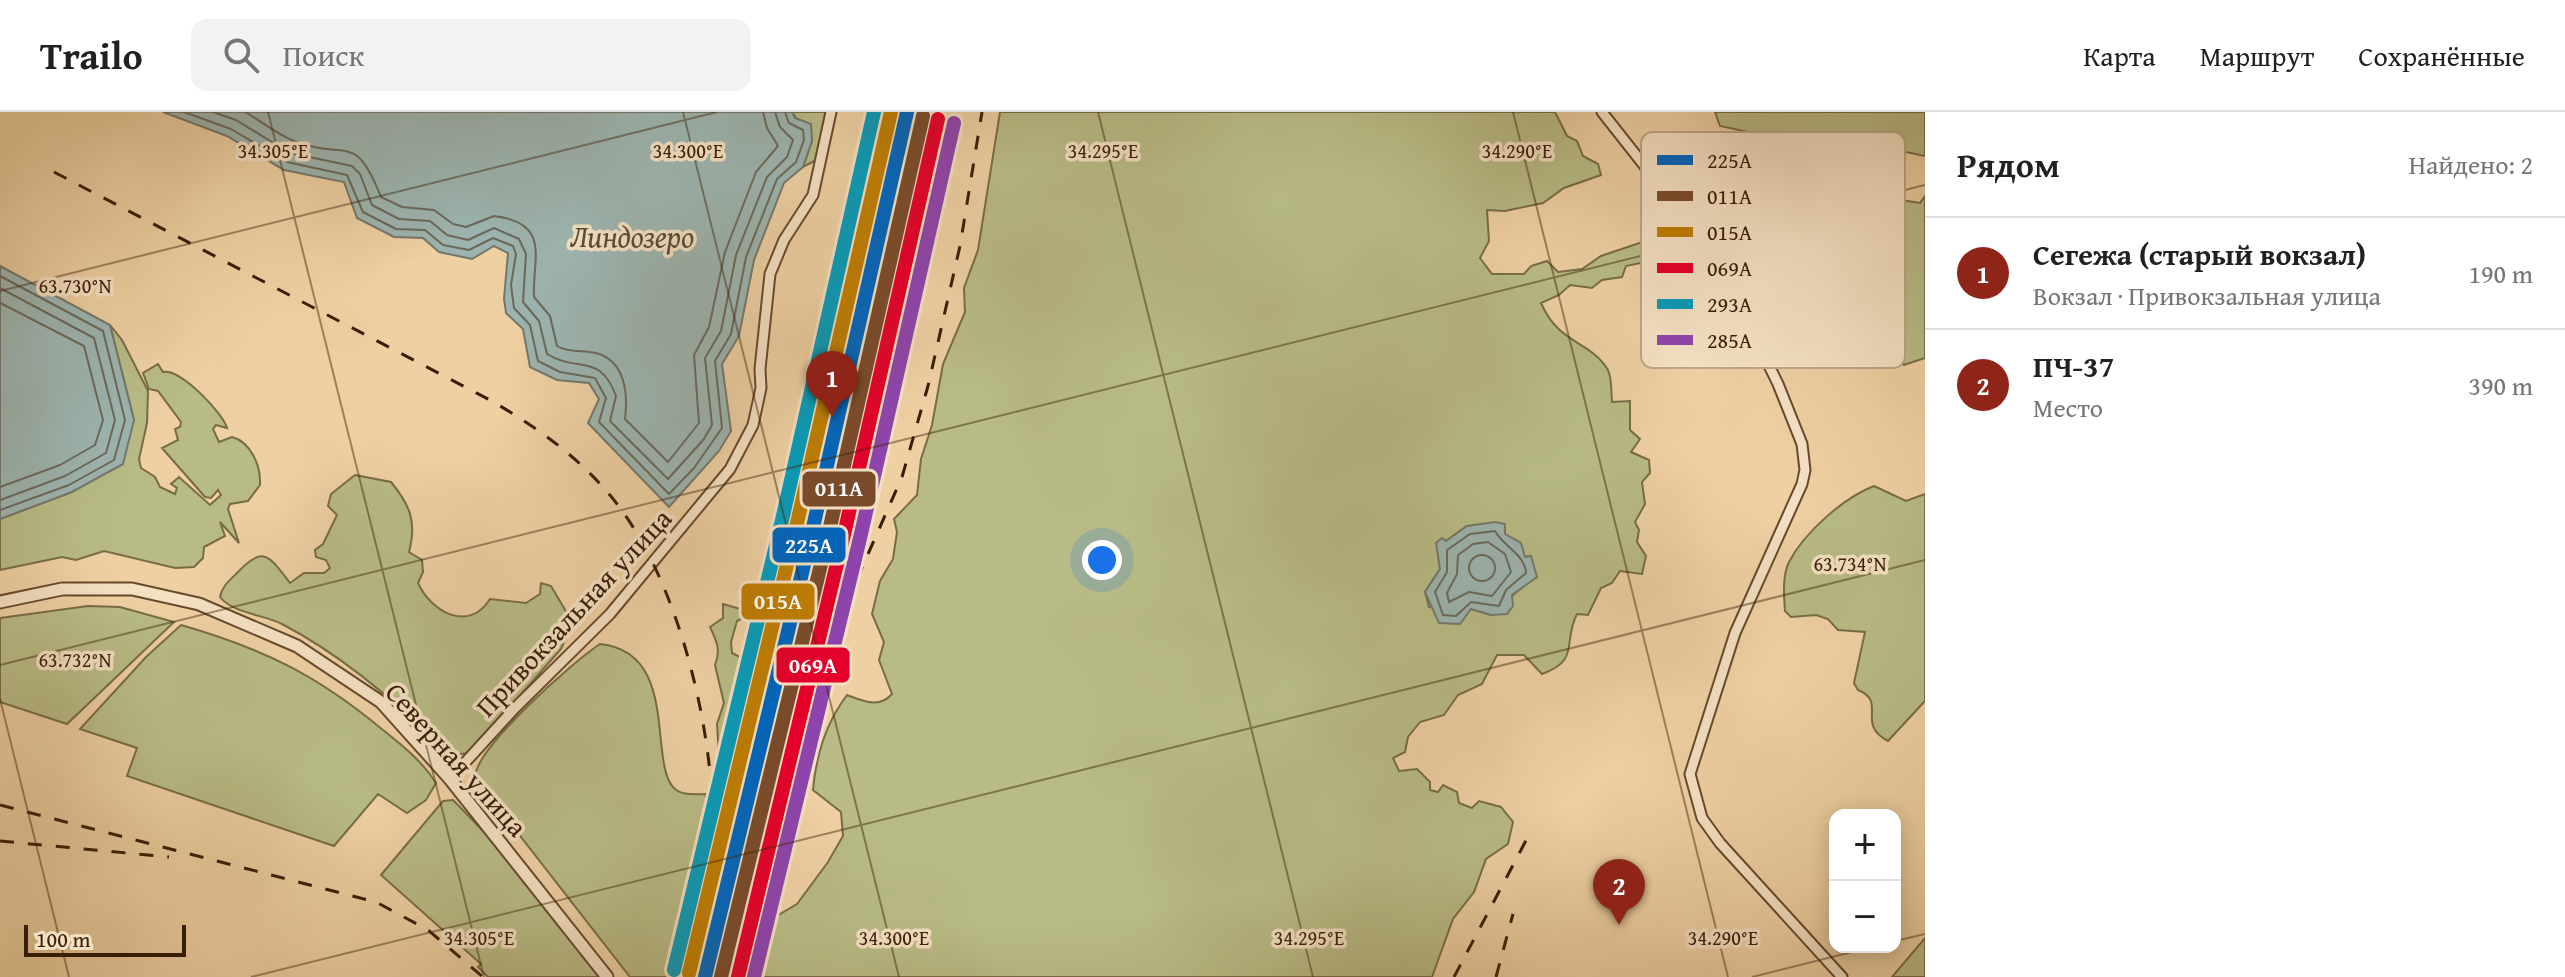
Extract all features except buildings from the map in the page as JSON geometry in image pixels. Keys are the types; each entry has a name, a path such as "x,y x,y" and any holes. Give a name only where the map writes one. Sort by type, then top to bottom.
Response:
{"street":[{"name":"Привокзальная улица","path":"450,779 514,709 610,614 730,469 753,425 761,388 760,369 770,274 784,240 813,195 831,112"},
{"path":"1602,112 1641,161"},
{"path":"1769,368 1802,444 1805,470 1802,484 1735,633 1690,774 1702,818 1720,843 1842,977"},
{"name":"Северная улица","path":"0,602 62,589 132,589 199,604 297,646 381,702 450,779 607,977"}],"green space":[{"path":"792,112 828,112 822,157 803,167 812,141"},
{"path":"1000,112 1555,112 1567,136 1577,141 1583,156 1598,164 1601,175 1564,188 1543,203 1505,211 1487,210 1489,241 1480,258 1492,274 1524,274 1531,266 1547,261 1558,272 1582,269 1601,256 1641,242 1641,263 1626,266 1622,277 1602,280 1592,288 1570,285 1559,295 1541,303 1548,317 1565,335 1601,360 1611,381 1612,402 1630,401 1630,430 1640,439 1631,452 1649,460 1650,473 1642,482 1645,504 1635,522 1639,530 1637,542 1646,556 1642,574 1620,571 1612,583 1601,588 1588,615 1577,614 1562,663 1542,674 1524,655 1497,655 1482,684 1458,695 1444,715 1420,722 1408,737 1405,752 1393,758 1399,771 1417,769 1430,782 1430,790 1438,792 1443,785 1457,792 1459,803 1472,808 1479,801 1501,807 1513,822 1508,844 1486,859 1474,892 1453,919 1432,977 740,977 770,920 797,904 843,836 841,812 813,790 820,752 833,717 847,695 876,702 892,694 879,660 884,642 872,614 880,581 893,559 897,532 894,519 917,495 921,459 932,425 943,364 965,312 964,288 978,250","holes":["1467,526 1525,557 1530,556 1527,583 1512,596 1508,608 1491,615 1471,609 1429,607 1425,592 1440,569 1439,552 1446,541"]},
{"path":"1715,112 1925,112 1925,156 1905,152 1905,132 1748,132 1720,126"},
{"path":"1925,196 1925,358 1905,365 1905,201 1920,203"},
{"path":"110,325 122,340 148,391 147,423 139,459 141,468 155,477 160,487 175,494 177,488 171,484 179,477 210,505 221,495 218,490 211,498 205,497 162,448 178,440 175,429 180,427 181,422 158,391 149,389 143,373 158,364 163,372 190,384 218,412 227,428 216,425 213,429 219,442 232,437 245,444 254,456 260,485 248,501 230,504 228,509 239,543 220,522 225,536 204,547 203,558 194,567 175,568 104,551 76,560 62,557 0,570 0,519 72,492 134,420"},
{"path":"355,475 391,482 403,498 412,523 409,552 422,560 423,572 418,583 441,610 461,617 472,615 490,599 526,603 540,594 541,583 551,586 567,613 575,618 561,649 469,753 452,755 444,750 407,714 326,650 275,621 232,607 220,597 224,586 247,563 261,556 272,561 290,583 304,573 324,573 330,568 326,560 316,557 315,550 323,544 337,515 328,506 331,494"},
{"path":"1874,486 1906,501 1925,494 1925,701 1888,741 1874,728 1871,701 1854,683 1865,632 1838,630 1828,619 1816,615 1791,617 1785,611 1784,599 1784,580 1789,562 1804,540 1837,508"},
{"path":"723,604 754,613 737,621 731,642 732,653 748,661 732,750 721,786 717,724 724,703 715,665 717,646 710,627 723,618"},
{"path":"88,606 120,607 174,622 67,724 0,702 0,618"},
{"path":"181,625 264,654 312,679 359,711 425,768 436,783 426,800 407,813 378,794 334,846 127,776 137,748 80,729 146,657"},
{"path":"600,644 625,652 642,667 652,687 667,776 675,789 686,794 706,794 705,844 685,977 630,977 475,778 490,747 507,727 569,668"},
{"path":"453,800 489,837 602,977 488,977 478,967 481,964 381,875 443,801"},
{"path":"1925,938 1925,977 1892,977"}],"water":[{"name":"Линдозеро","path":"163,112 792,112 795,118 811,124 812,141 803,167 784,183 754,260 739,336 722,364 731,431 719,451 669,507 588,423 599,399 589,383 557,380 530,367 523,329 506,313 504,299 508,253 494,246 472,259 439,252 423,238 394,237 357,218 344,182 284,170 227,136"},
{"path":"0,266 110,325 134,420 123,464 72,492 0,519"},
{"path":"1495,522 1505,524 1505,534 1521,543 1525,557 1531,556 1537,577 1512,595 1513,606 1507,614 1491,615 1471,609 1460,624 1439,623 1425,592 1440,569 1436,543 1442,538 1446,541 1467,526"}],"railway":[{"path":"721,977 861,570 902,477 928,386 960,246 982,112"},
{"path":"54,172 490,400 554,442 609,494 634,529 657,571 675,617 702,717 713,815 712,858 706,903 688,977"},
{"path":"0,805 376,902 428,930 483,977"},
{"path":"742,887 758,824"},
{"path":"1454,977 1531,831"},
{"path":"0,841 169,857"},
{"path":"1496,977 1513,914"},
{"path":"735,977 742,946"}],"transit line":[{"name":"293А","path":"674,970 783,516 874,112"},
{"name":"015А","path":"689,973 798,519 891,112"},
{"name":"225А","path":"705,977 814,523 907,112"},
{"name":"011А","path":"721,977 830,527 923,116"},
{"name":"069А","path":"738,977 845,530 938,119"},
{"name":"285А","path":"754,977 861,534 954,123"}],"place":[{"name":"Сегежа (старый вокзал)","path":"832,417"},
{"name":"ПЧ-37","path":"1619,925"}]}
